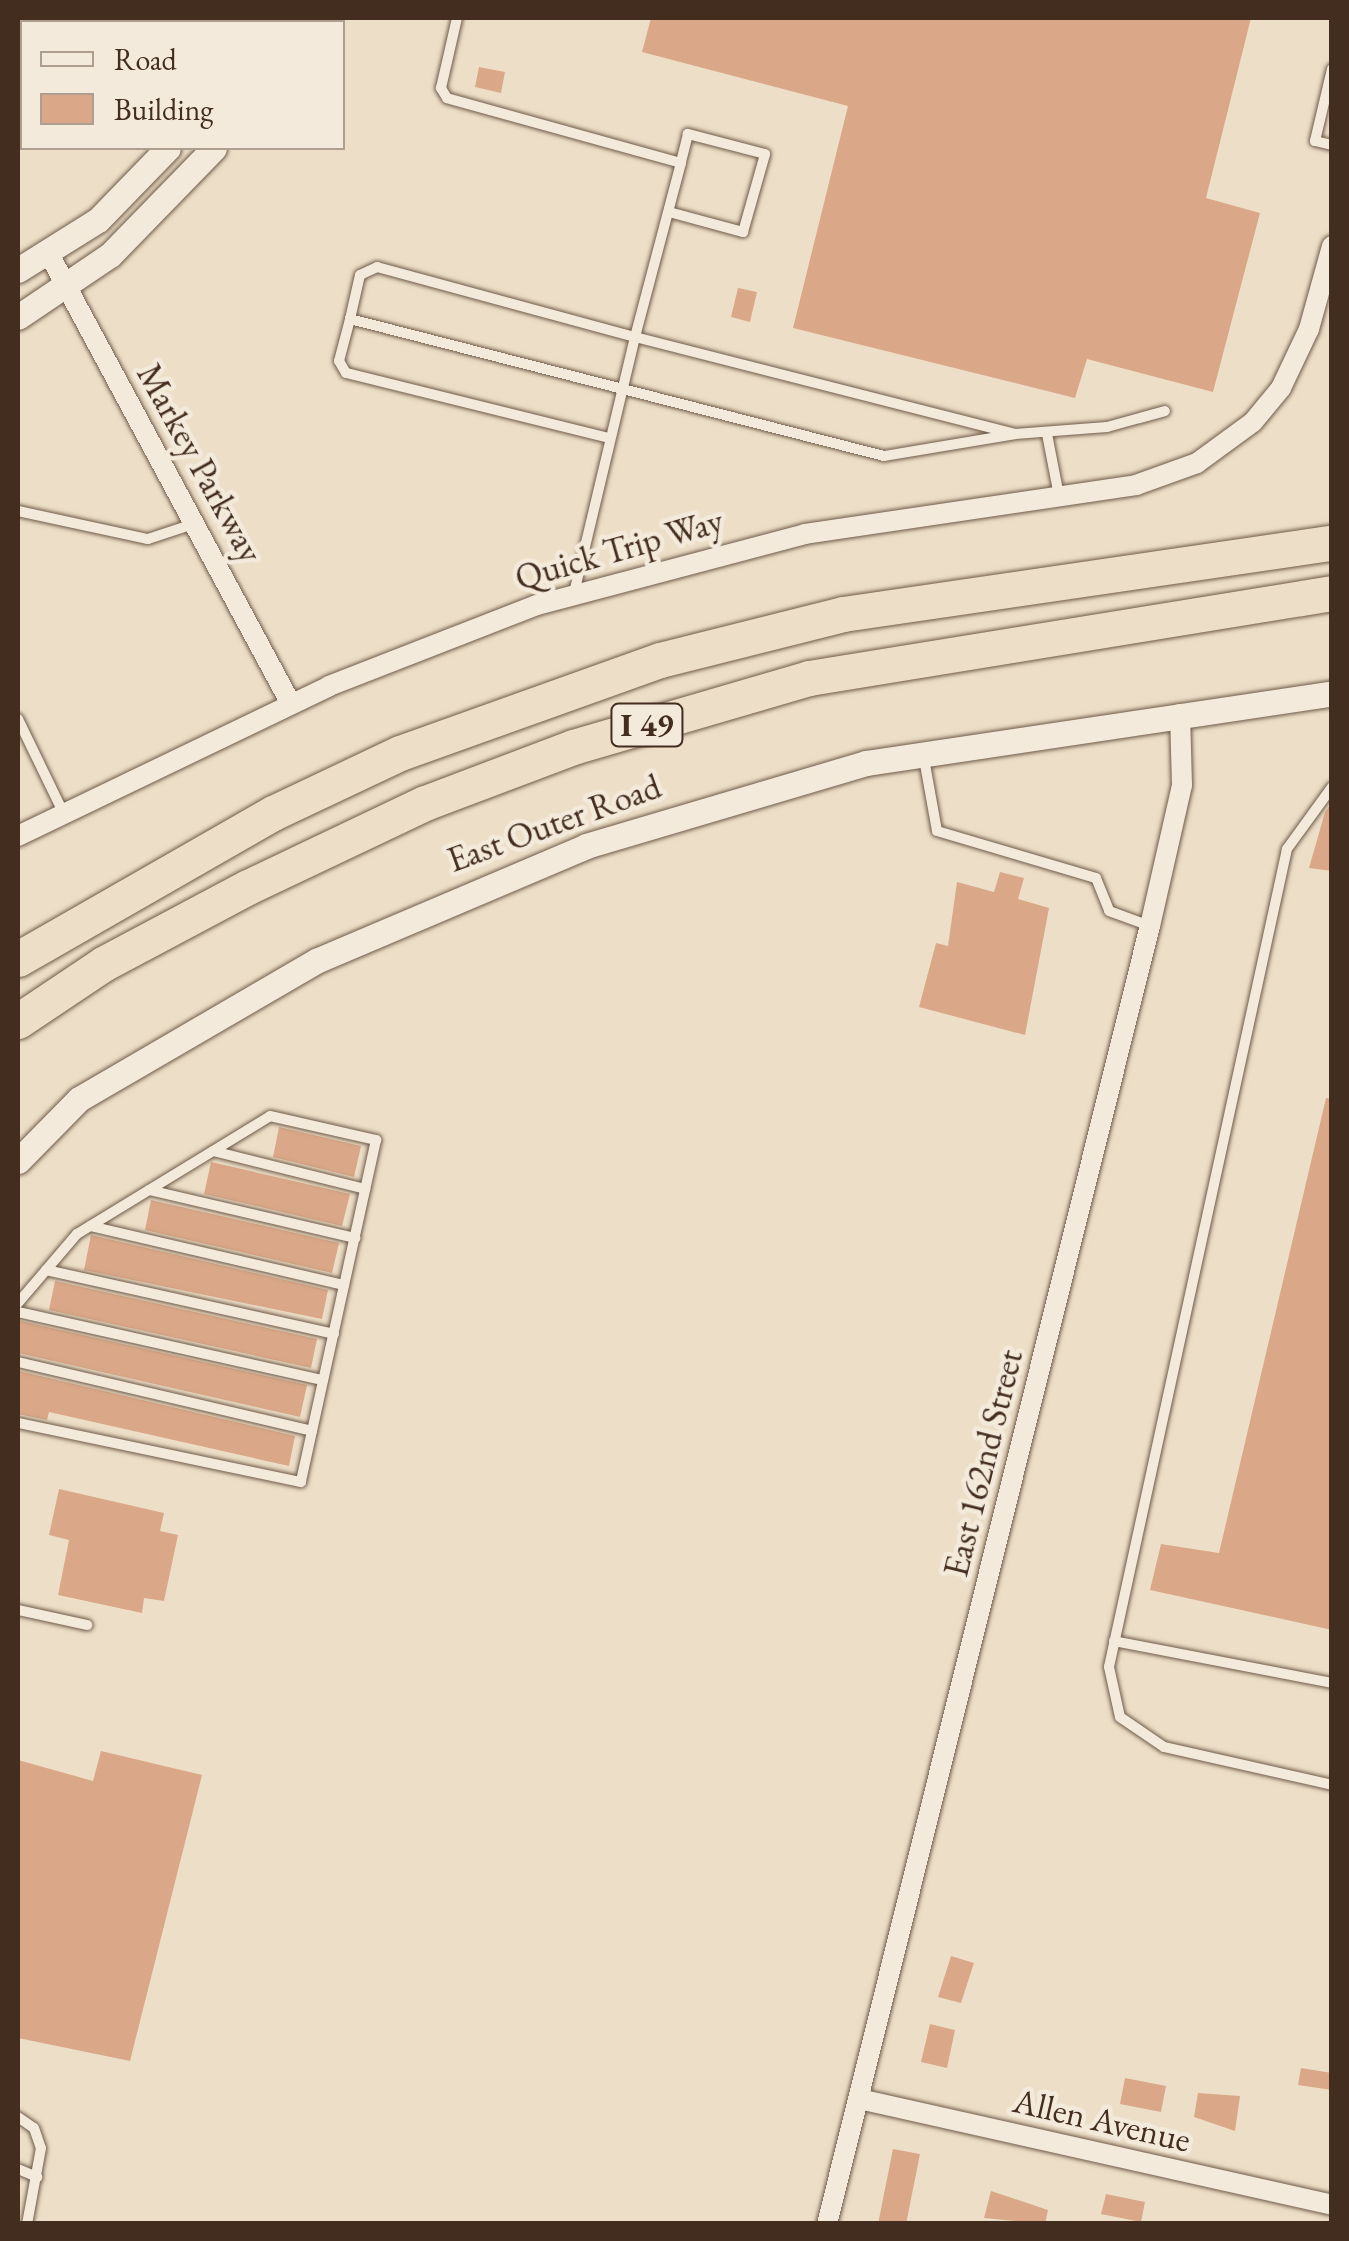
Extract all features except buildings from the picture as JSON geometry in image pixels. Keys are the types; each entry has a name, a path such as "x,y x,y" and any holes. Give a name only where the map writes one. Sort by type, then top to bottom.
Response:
{"highway":[{"name":"I 49","path":"18,959 273,812 400,753 660,660 843,614 1332,543"},
{"name":"I 49","path":"32,1011 248,887 425,804 573,747 808,678 1332,592"},
{"path":"18,945 63,931"},
{"path":"18,1032 32,1011"}],"street":[{"path":"18,270 98,220 166,150"},
{"path":"18,317 67,290 152,218 212,150"},
{"name":"Quick Trip Way","path":"18,836 291,704 574,594 805,534 1167,476 1224,446 1260,414 1297,360 1332,246"},
{"name":"Markey Parkway","path":"49,254 197,522 291,704"},
{"name":"East Outer Road","path":"18,1161 79,1099 150,1053 440,902 700,808 923,752 1332,692"},
{"name":"East 162nd Street","path":"826,2224 1150,926 1182,785 1180,714"},
{"name":"Allen Avenue","path":"858,2099 1332,2205"}],"lane":[{"path":"457,18 441,88 447,98 681,164"},
{"path":"1332,68 1315,141 1332,145"},
{"path":"574,594 609,438 688,134 764,154 743,232 670,212"},
{"path":"609,438 346,373 339,362 360,275 377,267 1016,434"},
{"path":"350,318 896,458 1016,434 1047,434 1166,412"},
{"path":"1047,434 1059,496"},
{"path":"18,511 148,539 197,522"},
{"path":"18,723 64,814"},
{"path":"923,752 937,832 1096,878 1109,911 1150,926"},
{"path":"1330,791 1287,849 1108,1667 1120,1717 1164,1747 1332,1785"},
{"path":"18,1303 90,1226 270,1116 376,1140 301,1482 18,1423"},
{"path":"213,1151 366,1188"},
{"path":"149,1190 354,1238"},
{"path":"90,1226 344,1285"},
{"path":"46,1270 334,1334"},
{"path":"18,1312 323,1380"},
{"path":"18,1362 312,1431"},
{"path":"18,1610 87,1626"},
{"path":"1114,1640 1332,1683"},
{"path":"18,2118 34,2128 37,2177 27,2224"},
{"path":"18,2169 37,2177"}]}
